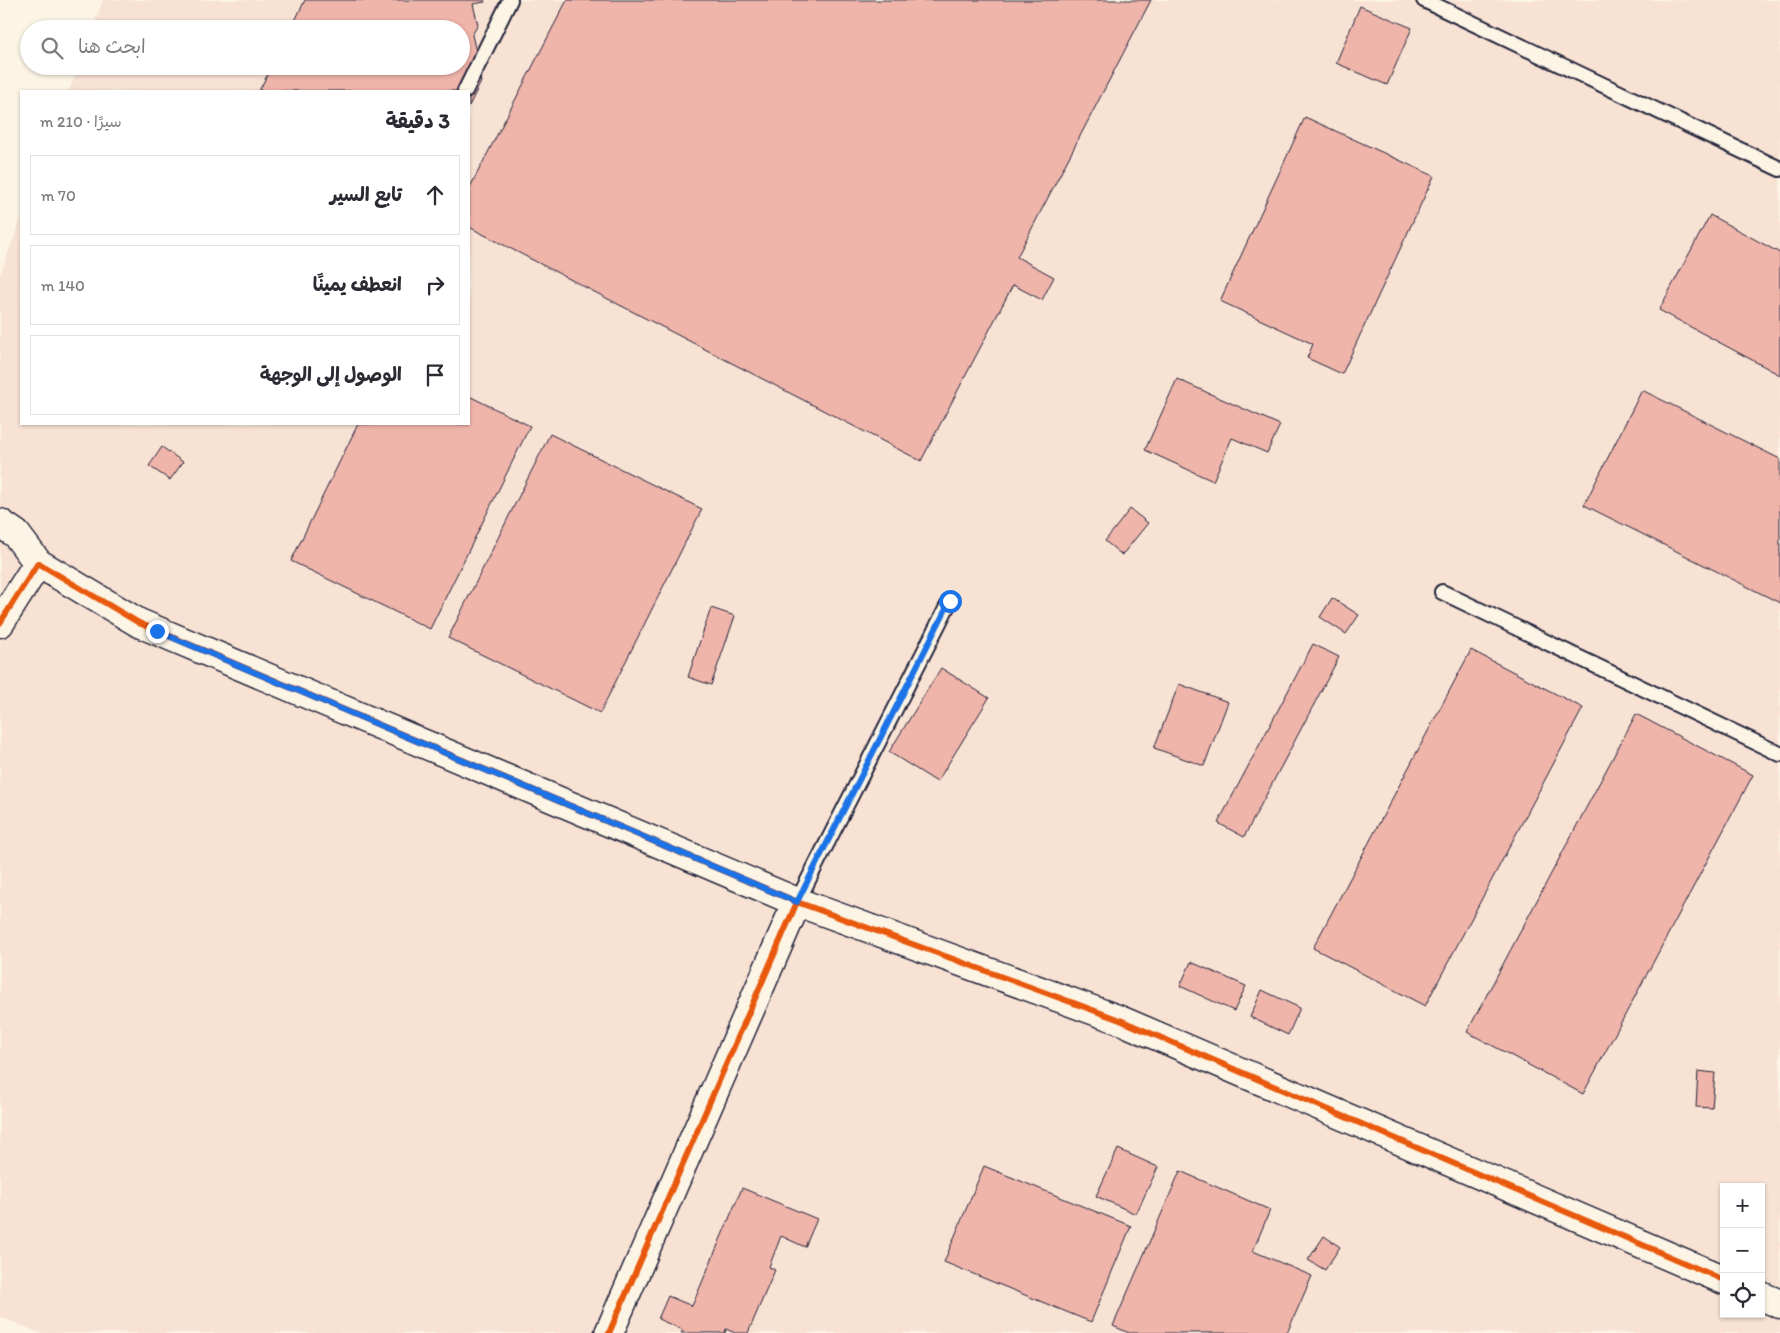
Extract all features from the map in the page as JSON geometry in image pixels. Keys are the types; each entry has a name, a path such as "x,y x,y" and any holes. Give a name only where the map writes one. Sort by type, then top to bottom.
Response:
{"street":[{"path":"0,523 16,534 38,563 138,623 797,902 1120,1020 1720,1278"},
{"path":"0,623 38,563"},
{"path":"608,1333 797,902"},
{"path":"1765,1298 1780,1304"}],"lane":[{"path":"465,90 510,0"},
{"path":"1424,0 1780,169"},
{"path":"1442,592 1780,754"},
{"path":"797,902 950,601"}],"shaded area":[{"path":"103,0 1780,0 1780,1333 40,1333 0,1317 0,275 20,221 20,425 470,425 470,90 69,90 75,75 470,75 470,20 95,20"}],"building":[{"path":"305,0 484,0 485,2 473,4 478,25 472,35 481,82 470,104 470,90 260,90 267,75 470,75 470,20 295,20"},
{"path":"567,0 1151,0 1017,257 1054,277 1042,300 1013,285 921,461 470,228 470,187"},
{"path":"1360,6 1412,28 1387,85 1336,63"},
{"path":"1305,117 1434,176 1342,374 1307,358 1313,344 1220,301"},
{"path":"1710,215 1780,253 1780,375 1659,310"},
{"path":"1177,379 1280,425 1267,453 1232,438 1213,481 1145,450"},
{"path":"1642,390 1780,459 1780,603 1584,505"},
{"path":"470,396 530,426 430,629 291,561 358,425 470,425"},
{"path":"550,434 702,509 600,713 448,638"},
{"path":"162,447 183,462 170,480 149,466"},
{"path":"1130,509 1148,523 1122,555 1105,541"},
{"path":"1332,598 1359,615 1346,634 1320,617"},
{"path":"711,608 735,616 711,685 688,677"},
{"path":"1313,644 1339,657 1244,837 1218,823"},
{"path":"1471,650 1583,708 1425,1006 1313,948"},
{"path":"941,668 989,698 937,782 889,752"},
{"path":"1179,684 1228,702 1204,766 1154,748"},
{"path":"1636,714 1753,775 1583,1094 1467,1032"},
{"path":"1191,962 1246,986 1234,1011 1180,986"},
{"path":"1262,990 1300,1008 1288,1035 1250,1017"},
{"path":"1698,1071 1715,1073 1712,1108 1696,1107"},
{"path":"1118,1149 1158,1167 1136,1214 1096,1196"},
{"path":"984,1166 1131,1226 1091,1322 944,1262"},
{"path":"1180,1171 1270,1210 1253,1251 1312,1276 1287,1333 1129,1333 1113,1326"},
{"path":"742,1188 817,1219 805,1247 781,1236 769,1267 775,1270 748,1333 735,1333 726,1329 725,1333 681,1333 683,1330 658,1319 668,1296 692,1306"},
{"path":"1324,1236 1340,1247 1325,1270 1308,1260"}],"cycle path":[{"path":"0,623 38,563 139,623 797,902 1120,1020 1720,1278"},
{"path":"609,1333 797,902"}],"route":[{"path":"157,631 797,902 950,601"}]}
